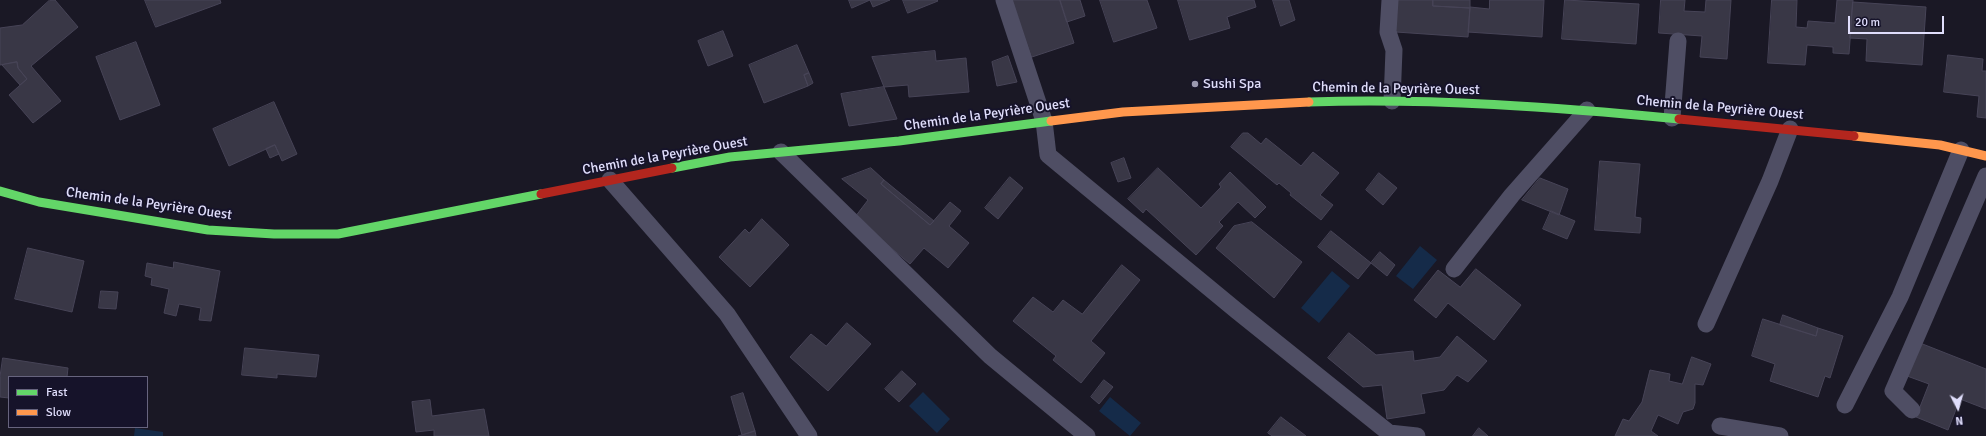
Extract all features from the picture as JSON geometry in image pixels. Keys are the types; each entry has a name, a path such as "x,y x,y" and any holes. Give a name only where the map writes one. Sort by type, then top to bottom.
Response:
{"street":[{"name":"Chemin de la Peyrière Ouest","path":"0,191 39,202 208,230 274,234 338,234 730,157 899,141 1044,121 1123,112 1263,103 1392,100 1587,110 1790,128 1940,144 1986,156"}],"lane":[{"path":"1004,0 1044,121 1048,155 1237,311 1389,432 1417,436"},
{"path":"1390,0 1388,32 1394,50 1392,100"},
{"path":"1672,118 1678,41"},
{"path":"1454,269 1512,195 1587,110"},
{"path":"1706,324 1770,181 1790,128"},
{"path":"1845,404 1900,297 1961,150"},
{"path":"782,152 990,356 1087,436"},
{"path":"1912,410 1893,391 1986,176"},
{"path":"610,180 727,314 809,436"},
{"path":"1720,426 1780,436"}],"water":[{"path":"1420,246 1437,260 1413,289 1396,276"},
{"path":"1332,271 1350,286 1319,323 1301,308"},
{"path":"923,392 950,419 937,433 909,406"},
{"path":"1110,397 1141,423 1130,436 1099,411"},
{"path":"135,428 163,432 163,436 134,436"}],"building":[{"path":"50,0 55,0 78,27 31,66 61,101 33,123 9,95 27,79 18,68 17,62 0,65 0,28 22,25"},
{"path":"145,0 220,0 221,3 156,27"},
{"path":"849,0 870,0 852,8"},
{"path":"870,0 890,0 873,7"},
{"path":"903,0 937,0 938,1 908,13"},
{"path":"1012,0 1060,0 1074,43 1032,57"},
{"path":"1060,0 1080,0 1085,16 1067,22"},
{"path":"1100,0 1147,0 1157,28 1114,42"},
{"path":"1178,0 1254,0 1256,7 1227,17 1230,28 1190,40"},
{"path":"1273,0 1289,0 1295,20 1281,26"},
{"path":"1398,0 1433,0 1433,6 1470,8 1468,37 1396,32"},
{"path":"1433,0 1470,0 1470,8 1433,6"},
{"path":"1490,0 1544,0 1542,37 1468,32 1470,7 1489,9"},
{"path":"1565,0 1639,4 1636,44 1562,39"},
{"path":"1661,0 1685,0 1684,11 1705,12 1706,0 1731,0 1727,59 1700,57 1702,36 1659,33"},
{"path":"1772,0 1797,0 1796,27 1807,28 1808,21 1835,23 1837,0 1853,0 1849,54 1833,53 1833,47 1807,45 1805,65 1768,63"},
{"path":"1853,2 1926,7 1922,65 1866,61 1867,39 1850,38"},
{"path":"723,31 733,56 708,66 698,41"},
{"path":"136,42 160,105 120,120 96,57"},
{"path":"797,45 809,73 804,75 808,86 764,103 749,65"},
{"path":"935,51 936,61 966,58 969,92 909,97 908,85 884,87 872,57"},
{"path":"1948,55 1983,59 1982,71 1986,71 1986,118 1977,117 1979,96 1944,92"},
{"path":"1008,56 1017,82 997,86 992,62"},
{"path":"17,62 18,68 27,79 20,85 2,65"},
{"path":"809,73 813,83 808,86 804,75"},
{"path":"884,87 897,119 849,126 841,94"},
{"path":"274,102 297,154 282,161 275,145 229,166 213,129"},
{"path":"1243,133 1248,133 1261,144 1266,138 1301,166 1313,152 1339,173 1320,195 1333,205 1321,220 1290,195 1291,193 1279,183 1277,185 1231,147"},
{"path":"275,145 279,154 270,158 266,149"},
{"path":"1124,158 1131,178 1118,182 1111,163"},
{"path":"1600,161 1640,164 1635,217 1641,218 1640,233 1595,230"},
{"path":"871,168 884,180 881,184 930,225 950,202 961,211 949,226 969,243 948,268 924,248 910,264 855,217 868,200 842,179"},
{"path":"1158,168 1201,208 1221,187 1219,184 1230,172 1266,207 1255,218 1238,202 1219,222 1223,226 1196,255 1146,209 1143,213 1128,199"},
{"path":"1379,173 1397,188 1383,205 1366,190"},
{"path":"1010,177 1023,188 998,219 985,208"},
{"path":"1540,178 1568,189 1559,215 1522,200"},
{"path":"884,180 934,221 930,225 881,184"},
{"path":"1551,211 1575,221 1567,239 1543,229"},
{"path":"762,219 789,245 750,287 719,257 745,229 749,233"},
{"path":"1252,222 1302,262 1274,298 1216,248 1234,226"},
{"path":"1331,231 1371,263 1358,279 1318,247"},
{"path":"28,248 84,261 72,312 15,299"},
{"path":"1380,252 1395,265 1387,276 1371,263"},
{"path":"174,262 220,271 211,321 199,320 201,308 179,304 176,316 164,313 169,289 151,285 152,278 145,276 147,263 173,268"},
{"path":"1122,265 1140,280 1091,341 1105,353 1081,383 1053,360 1056,356 1013,321 1033,297 1053,312 1063,300 1082,314"},
{"path":"1476,269 1521,305 1494,340 1448,303 1436,318 1414,300 1438,270 1460,287"},
{"path":"101,291 118,292 116,309 99,308"},
{"path":"1783,315 1818,328 1816,336 1780,325"},
{"path":"1763,319 1816,336 1818,328 1843,336 1830,378 1825,376 1818,397 1770,381 1775,364 1752,356"},
{"path":"847,323 871,344 828,391 790,357 811,334 826,346"},
{"path":"1349,333 1376,355 1413,351 1414,361 1440,357 1457,336 1487,361 1468,382 1457,375 1444,390 1421,394 1425,413 1387,419 1382,385 1363,387 1328,358"},
{"path":"1920,343 1986,369 1986,409 1960,399 1948,430 1916,417 1929,384 1907,376"},
{"path":"245,348 319,355 316,377 277,374 277,378 242,375"},
{"path":"1692,357 1711,364 1703,385 1695,384 1695,403 1693,409 1683,412 1678,424 1658,415 1651,431 1658,436 1615,436 1623,419 1629,421 1642,402 1650,370 1670,374 1669,381 1682,384"},
{"path":"3,358 68,368 67,376 8,376 8,398 0,397 0,377"},
{"path":"902,371 916,384 899,402 885,389"},
{"path":"1104,380 1113,387 1099,404 1091,397"},
{"path":"743,393 755,431 742,435 731,397"},
{"path":"430,400 432,416 484,409 489,436 434,436 434,430 416,432 412,402"},
{"path":"1281,417 1306,436 1272,436 1268,433"},
{"path":"1479,428 1488,436 1473,436"},
{"path":"755,431 756,436 738,436 742,435"}],"traffic: fast":[{"path":"1309,102 1401,101 1494,104 1679,119"},
{"path":"672,168 730,157 899,141 1051,121"},
{"path":"0,191 39,202 208,230 274,234 338,234 541,194"}],"traffic: slow":[{"path":"1051,121 1123,112 1309,102"},
{"path":"1854,136 1940,145 1986,156"}],"traffic: jam":[{"path":"1679,119 1854,136"},
{"path":"541,194 672,168"}],"place":[{"name":"Sushi Spa","path":"1195,84"}]}
